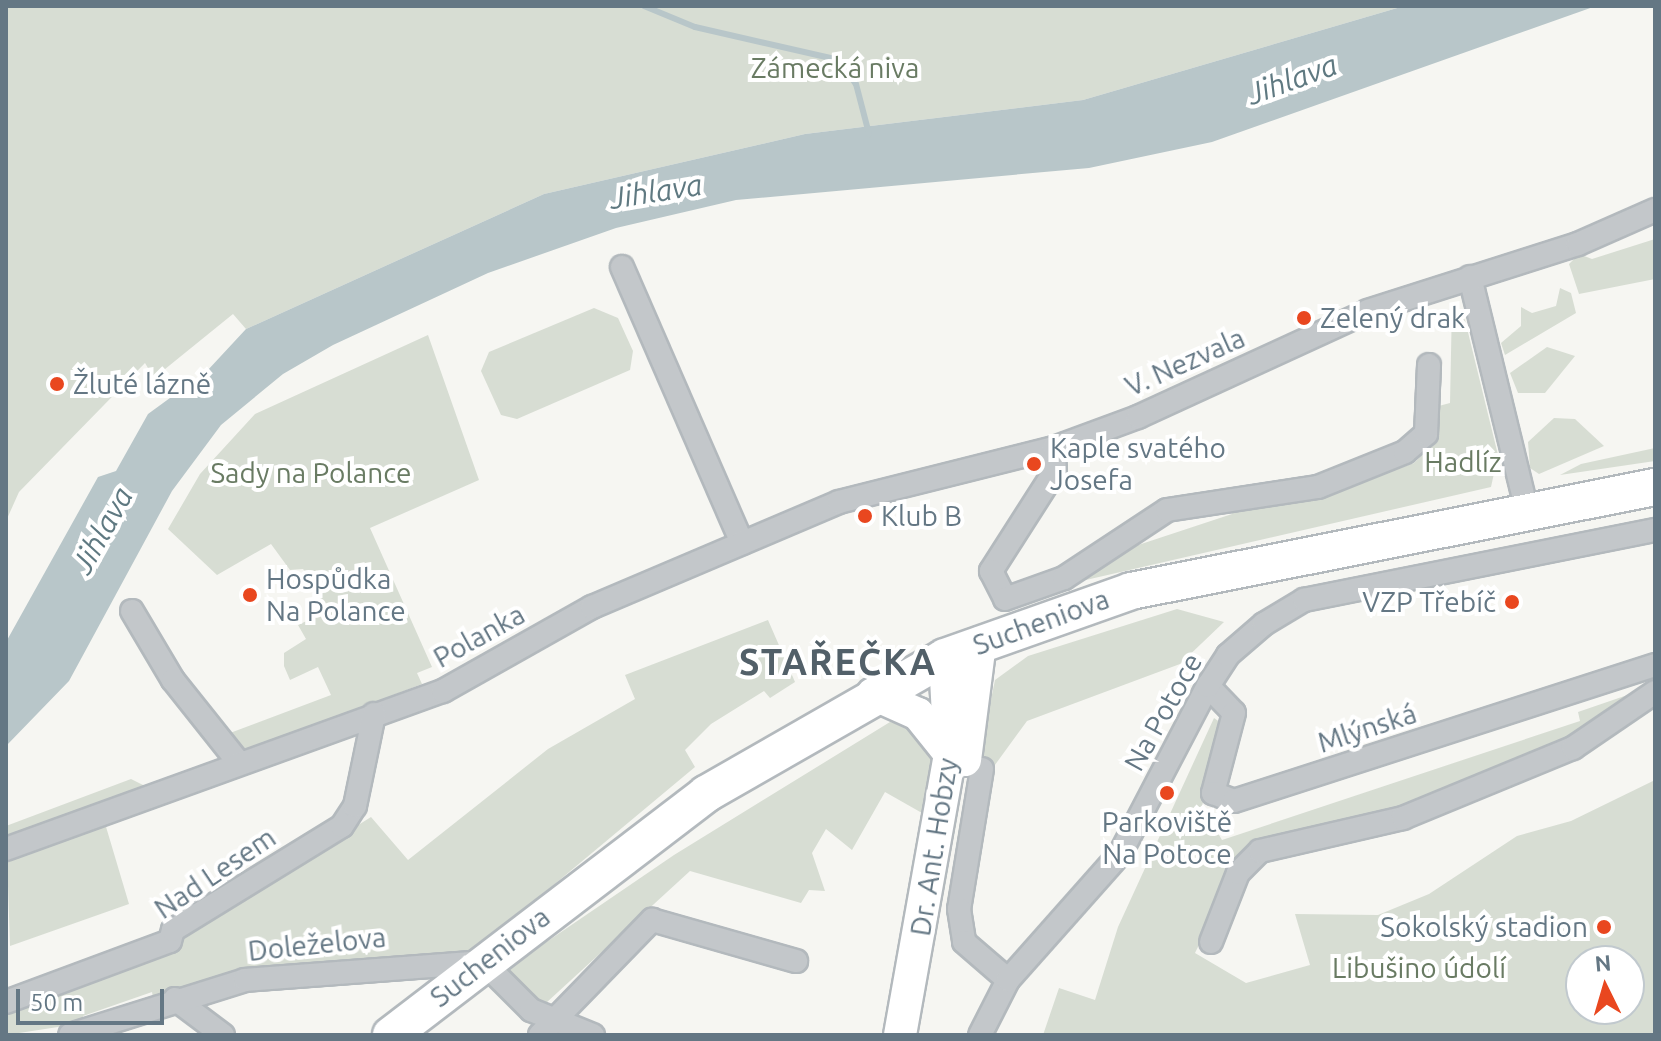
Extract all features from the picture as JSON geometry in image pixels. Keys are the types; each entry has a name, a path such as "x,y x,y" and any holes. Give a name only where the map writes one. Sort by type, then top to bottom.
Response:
{"main road":[{"name":"Sucheniova","path":"391,1035 706,794 873,694 945,657 1131,591 1655,487"},
{"path":"929,901 949,862 980,643"},
{"name":"Dr. Ant. Hobzy","path":"900,1035 929,901 950,754 945,657"},
{"path":"873,694 918,714 950,754"}],"street":[{"name":"V. Nezvala","path":"1054,448 1138,417 1368,311 1655,210"},
{"path":"622,267 742,543"},
{"path":"1470,277 1527,511"},
{"path":"1054,448 1055,471 991,571 1005,599 1064,578 1167,510 1318,487 1405,452 1426,434 1429,365"},
{"name":"Polanka","path":"6,849 443,691 592,607 871,490 1054,448"},
{"name":"Na Potoce","path":"980,1035 1008,980 1120,854 1208,686 1228,655 1304,600 1511,562 1648,532"},
{"path":"132,611 173,680 239,763"},
{"name":"Mlýnská","path":"1208,686 1234,713 1213,793 1226,802 1655,665"},
{"path":"1211,942 1238,873 1260,851 1403,818 1573,748 1655,692"},
{"name":"Nad Lesem","path":"6,1002 170,941 173,930 342,826 355,806 374,714"},
{"name":"Dr. Ant. Hobzy","path":"982,769 959,909 964,942 1008,980"},
{"path":"546,1031 652,920 796,961"},
{"path":"483,962 531,1010 546,1031 593,1035"},
{"name":"Doleželova","path":"70,1035 175,999 245,980 483,962"},
{"path":"175,999 223,1035"}],"green space":[{"name":"Zámecká niva","path":"6,6 1404,6 1083,100 805,134 544,194 246,329 233,314 154,378 145,363 19,492 6,521"},
{"path":"1655,239 1655,279 1579,294 1569,264 1579,254 1592,259"},
{"path":"1560,288 1571,293 1576,313 1505,355 1501,343 1521,326 1521,307 1532,313 1556,306"},
{"name":"Hadlíz","path":"1452,304 1465,320 1498,455 1491,487 1064,585 1117,552 1232,514 1230,507 1316,499 1414,463 1433,444 1435,407 1450,403"},
{"path":"594,308 618,318 633,351 630,370 517,419 501,415 481,371 489,352"},
{"name":"Sady na Polance","path":"428,335 479,480 370,528 432,667 417,673 422,684 241,754 230,733 331,695 318,667 290,680 284,666 284,653 306,639 298,625 319,615 316,587 303,569 290,570 271,544 217,575 168,529 200,474 255,414"},
{"path":"1547,347 1575,356 1545,393 1518,393 1510,373"},
{"path":"1554,418 1575,419 1604,446 1539,474 1530,468 1528,442"},
{"path":"1655,448 1655,461 1560,475 1581,464"},
{"path":"1177,609 1224,622 1180,664 1027,721 992,769 975,777 995,680 1028,656"},
{"path":"768,620 795,682 770,698 764,691 711,724 685,750 695,767 477,949 153,998 152,992 83,1016 84,1023 6,1035 6,1011 180,946 182,936 371,817 408,860 548,749 635,699 625,675"},
{"name":"Libušino údolí","path":"1645,689 1571,740 1403,812 1237,867 1195,953 1246,983 1310,965 1295,914 1378,915 1429,894 1517,836 1571,821 1655,780 1655,1035 1043,1035 1059,988 1095,1000 1118,927 1214,718 1224,725 1202,806 1222,840 1580,721 1578,712"},
{"path":"890,722 907,725 939,755 936,794 922,813 885,792 852,850 826,829 812,853 825,891 809,890 801,903 690,871 534,1014 501,973 674,855"},
{"path":"131,779 171,799 104,820 129,904 10,946 6,826"}],"water":[{"name":"Jihlava","path":"1404,6 1596,6 1212,142 1089,168 736,200 616,228 488,273 333,345 283,374 221,425 172,491 69,681 6,746 6,642 98,477 116,471 148,414 207,371 246,329 544,194 805,134 1083,100"}],"waterway":[{"path":"644,6 695,27 839,60 856,84 869,134"}],"place":[{"name":"Zelený drak","path":"1304,318"},
{"name":"Žluté lázně","path":"57,384"},
{"name":"Kaple svatého Josefa","path":"1034,464"},
{"name":"Klub B","path":"865,516"},
{"name":"Hospůdka Na Polance","path":"250,595"},
{"name":"VZP Třebíč","path":"1512,602"},
{"name":"Parkoviště Na Potoce","path":"1167,793"},
{"name":"Sokolský stadion","path":"1604,927"}],"district":[{"name":"STAŘEČKA","path":"838,662"}]}
